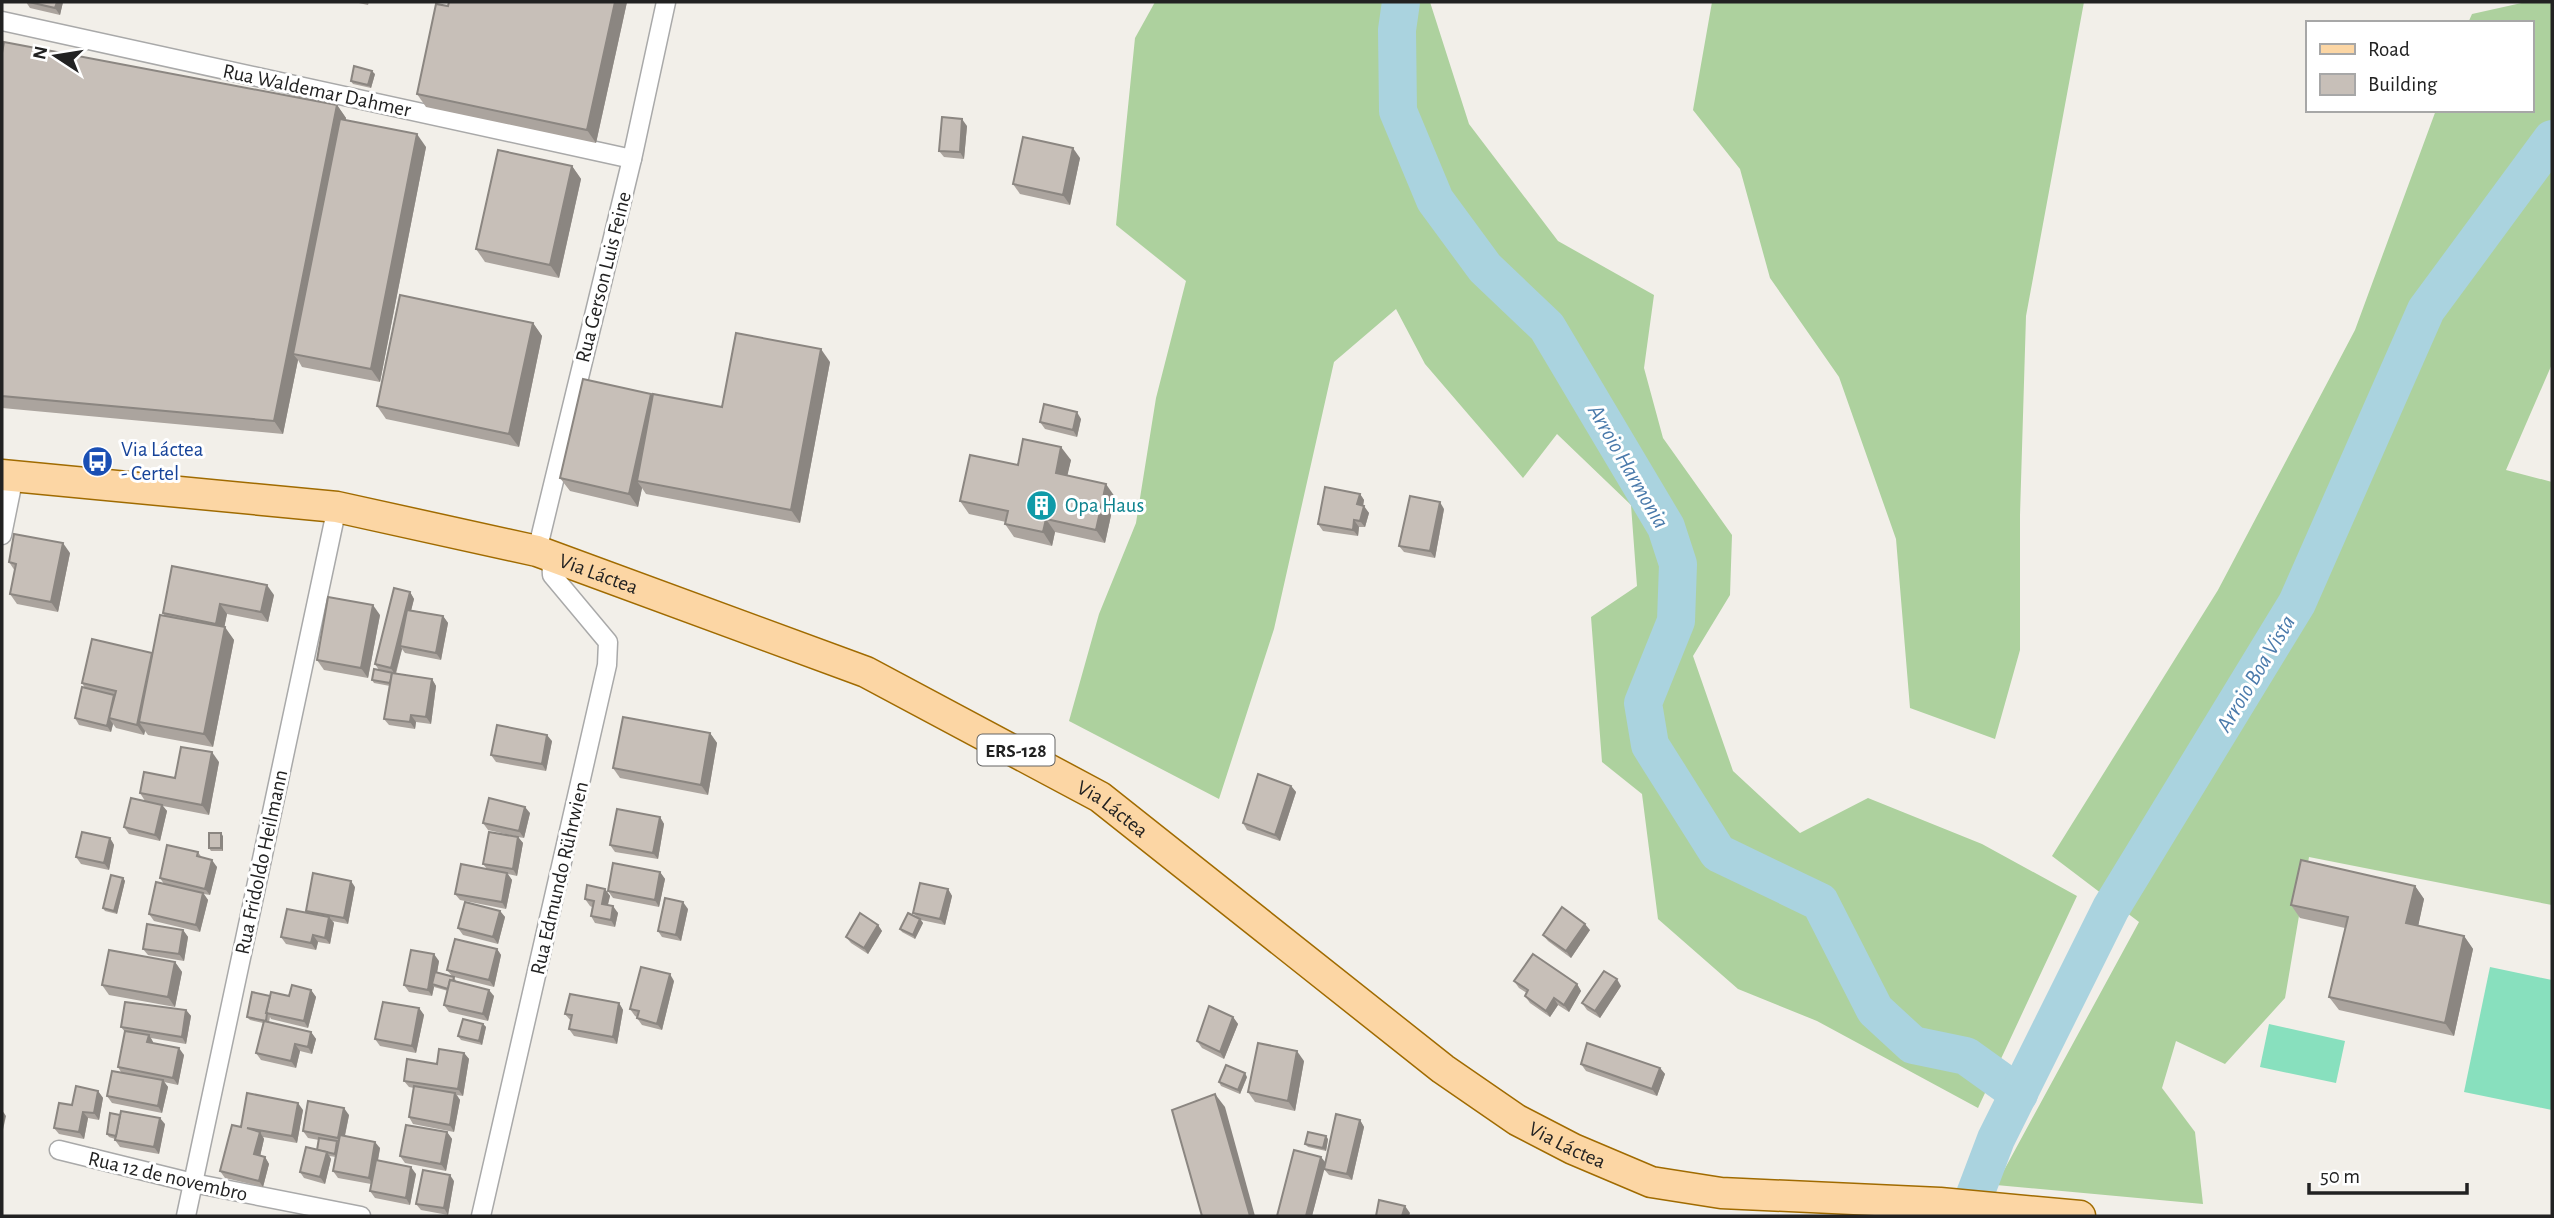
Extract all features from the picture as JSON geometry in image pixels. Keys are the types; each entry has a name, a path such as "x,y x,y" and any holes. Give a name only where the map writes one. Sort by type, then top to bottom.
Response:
{"main road":[{"name":"Via Láctea","path":"8,476 337,507 544,554 866,672 1100,797 1443,1069 1517,1120 1573,1149 1651,1182 1721,1193 1940,1203 2080,1216"}],"street":[{"name":"Rua Gerson Luis Feine","path":"544,554 666,2"},
{"name":"Rua Waldemar Dahmer","path":"2,21 632,159"},
{"path":"2,535 8,476"},
{"name":"Rua Fridoldo Heilmann","path":"186,1216 337,507"},
{"name":"Rua Edmundo Rührwien","path":"481,1216 607,665 608,642 552,575 544,554"},
{"name":"Rua 12 de novembro","path":"58,1150 192,1183 361,1216"}],"green space":[{"path":"1155,2 1430,2 1469,124 1558,241 1654,295 1644,368 1663,438 1732,535 1730,595 1693,656 1733,771 1800,833 1868,798 1982,844 2077,896 1978,1108 1817,1021 1738,989 1658,919 1642,794 1602,762 1591,617 1637,586 1631,505 1557,434 1523,478 1425,364 1396,309 1334,362 1274,629 1219,799 1069,721 1099,614 1136,523 1156,398 1186,281 1116,225 1135,38"},
{"path":"1712,2 2084,2 2026,316 2020,515 2020,650 1995,739 1910,708 1896,539 1839,377 1770,278 1740,169 1693,110"},
{"path":"2526,2 2552,2 2552,364 2506,470 2552,482 2552,905 2309,857 2285,998 2225,1064 2176,1041 2162,1088 2195,1132 2203,1204 1996,1185 2139,922 2052,856 2218,590 2355,330 2435,112 2533,112 2533,21 2469,21 2472,14"},
{"path":"2490,967 2552,980 2552,1110 2464,1092"},
{"path":"2269,1024 2345,1041 2336,1083 2260,1067"}],"building":[{"path":"29,2 57,2 55,8"},
{"path":"449,2 615,2 587,130 417,94 436,4 448,6"},
{"path":"4,42 337,105 274,421 2,396"},
{"path":"354,66 372,71 368,85 351,81"},
{"path":"942,117 962,119 960,152 939,151"},
{"path":"340,119 417,134 371,369 293,354"},
{"path":"1023,137 1073,148 1063,195 1013,184"},
{"path":"498,150 572,166 550,265 476,249"},
{"path":"400,295 533,323 509,434 377,406"},
{"path":"736,333 821,349 791,510 637,481 653,394 722,407"},
{"path":"583,379 651,394 629,494 560,478"},
{"path":"1044,404 1077,412 1073,430 1040,422"},
{"name":"Opa Haus","path":"1023,439 1061,447 1056,473 1106,484 1096,530 1046,519 1043,532 1005,524 1008,511 960,501 970,455 1018,465"},
{"path":"1325,487 1360,494 1357,504 1364,506 1360,521 1354,520 1353,530 1318,524"},
{"path":"1410,496 1440,502 1430,551 1399,546"},
{"path":"14,534 63,543 51,602 10,594 16,564 9,562"},
{"path":"172,566 267,585 261,612 220,604 216,624 163,613"},
{"path":"394,588 410,592 391,668 375,664"},
{"path":"328,597 373,605 361,668 317,660"},
{"path":"407,610 443,616 436,653 400,646"},
{"path":"160,615 225,627 204,734 139,722"},
{"path":"92,639 152,653 137,725 109,718 116,691 82,683"},
{"path":"374,669 393,673 390,683 372,680"},
{"path":"392,673 432,679 426,717 411,715 410,722 384,719"},
{"path":"82,687 114,695 107,726 75,718"},
{"path":"623,717 710,733 701,785 613,768"},
{"path":"497,725 547,735 542,764 491,755"},
{"path":"181,747 212,752 202,805 140,793 144,772 175,778"},
{"path":"1258,774 1291,786 1275,835 1243,823"},
{"path":"131,798 162,805 155,835 124,827"},
{"path":"489,798 525,807 519,831 483,823"},
{"path":"617,809 660,817 653,853 610,845"},
{"path":"82,832 110,838 104,863 76,857"},
{"path":"489,832 518,837 513,869 483,864"},
{"path":"209,833 221,833 221,848 209,848"},
{"path":"167,845 198,852 197,856 212,860 205,889 160,878"},
{"path":"2301,860 2415,886 2406,923 2464,936 2445,1023 2329,997 2348,917 2291,905"},
{"path":"613,863 660,872 655,900 608,891"},
{"path":"461,864 507,873 502,902 455,894"},
{"path":"313,873 351,881 344,918 306,911"},
{"path":"111,875 123,878 114,911 103,908"},
{"path":"156,882 203,893 196,925 149,914"},
{"path":"920,883 948,889 940,919 913,913"},
{"path":"587,885 605,889 602,904 613,906 611,920 591,916 594,901 585,899"},
{"path":"665,898 683,902 676,935 658,931"},
{"path":"465,902 500,911 493,937 458,928"},
{"path":"1562,907 1585,924 1566,951 1543,935"},
{"path":"287,909 329,917 325,938 313,935 311,943 281,937"},
{"path":"860,913 878,925 864,948 846,937"},
{"path":"908,913 920,919 913,935 900,929"},
{"path":"147,924 183,930 179,954 143,949"},
{"path":"455,939 497,949 489,980 447,970"},
{"path":"109,950 175,962 168,997 102,985"},
{"path":"411,950 434,954 428,990 404,985"},
{"path":"1533,954 1577,984 1564,1005 1554,998 1546,1011 1525,996 1528,990 1514,981"},
{"path":"641,967 670,974 657,1024 637,1018 639,1011 630,1009"},
{"path":"1604,971 1617,979 1595,1011 1582,1003"},
{"path":"435,972 454,977 453,981 450,980 448,989 432,984"},
{"path":"450,980 489,990 483,1014 444,1005"},
{"path":"292,985 311,990 304,1021 266,1013 271,992 289,996"},
{"path":"252,992 270,996 266,1021 247,1017"},
{"path":"570,994 619,1003 613,1037 569,1029 572,1015 565,1014"},
{"path":"125,1002 186,1010 182,1037 121,1027"},
{"path":"383,1002 419,1008 412,1046 375,1039"},
{"path":"1209,1006 1233,1017 1220,1052 1197,1041"},
{"path":"463,1019 483,1024 479,1041 458,1036"},
{"path":"264,1021 311,1032 308,1047 295,1044 291,1061 256,1053"},
{"path":"125,1031 149,1035 147,1042 179,1048 173,1078 118,1067"},
{"path":"1258,1043 1297,1051 1288,1101 1248,1092"},
{"path":"1587,1043 1660,1068 1652,1089 1581,1064"},
{"path":"439,1049 464,1053 458,1089 404,1081 407,1059 437,1064"},
{"path":"1226,1065 1245,1073 1238,1090 1219,1082"},
{"path":"112,1071 163,1080 158,1106 107,1096"},
{"path":"76,1086 98,1091 94,1113 83,1112 79,1132 54,1128 59,1103 72,1105"},
{"path":"414,1086 455,1093 450,1125 409,1117"},
{"path":"247,1093 298,1103 292,1136 247,1128 260,1132 254,1154 265,1157 259,1181 220,1171 232,1125 241,1127"},
{"path":"1215,1094 1250,1216 1202,1216 1172,1110"},
{"path":"308,1101 344,1108 338,1138 303,1131"},
{"path":"121,1111 160,1118 154,1147 115,1140"},
{"path":"110,1113 120,1115 116,1136 107,1134"},
{"path":"1336,1114 1360,1120 1347,1174 1324,1169"},
{"path":"406,1125 447,1132 441,1164 400,1156"},
{"path":"1308,1132 1326,1136 1323,1148 1305,1144"},
{"path":"340,1135 375,1142 369,1178 333,1171"},
{"path":"319,1138 337,1141 335,1154 317,1150"},
{"path":"306,1147 327,1152 320,1177 300,1172"},
{"path":"1294,1150 1321,1157 1306,1216 1277,1216"},
{"path":"376,1160 411,1167 406,1198 370,1191"},
{"path":"423,1170 450,1175 444,1208 416,1204"},
{"path":"1379,1200 1405,1206 1402,1216 1376,1216"}],"waterway":[{"name":"Arroio Harmonia","path":"1401,2 1397,30 1398,111 1435,200 1485,268 1547,327 1666,527 1678,564 1676,621 1643,703 1650,745 1718,853 1820,902 1875,1010 1913,1045 1966,1056 2019,1094"},
{"name":"Arroio Boa Vista","path":"1971,1216 1971,1205 1996,1139 2111,908 2297,603 2426,310 2552,139"}],"place":[{"name":"Via Láctea - Certel","path":"98,461"},
{"name":"Opa Haus","path":"1042,505"}]}
